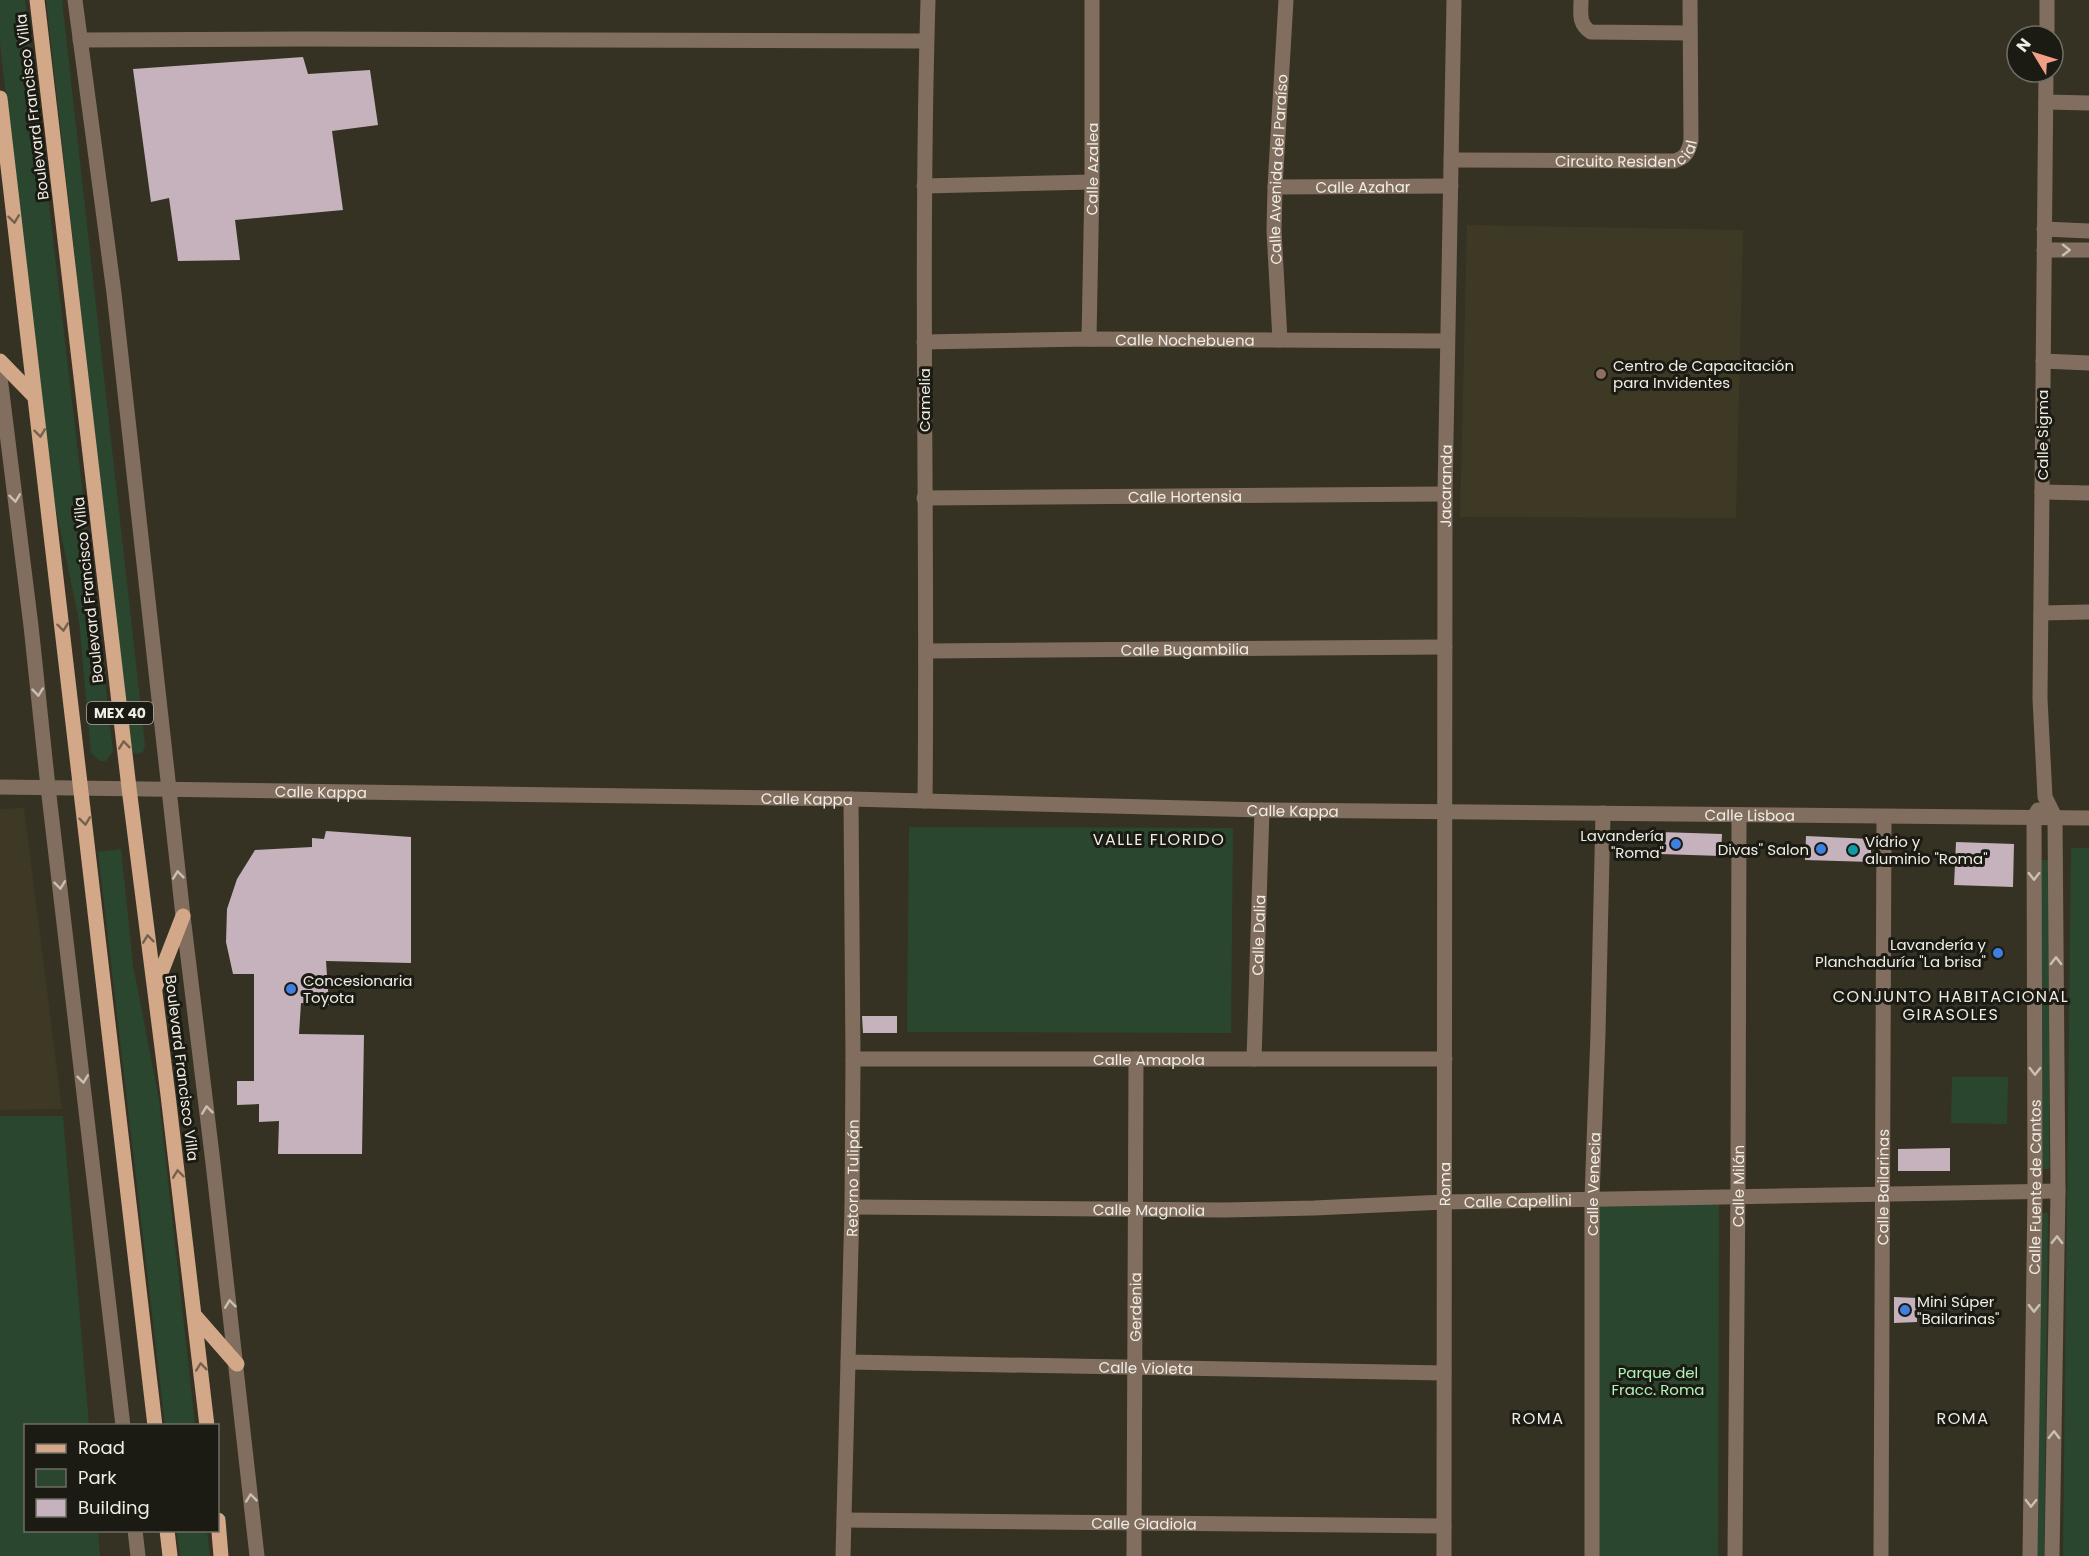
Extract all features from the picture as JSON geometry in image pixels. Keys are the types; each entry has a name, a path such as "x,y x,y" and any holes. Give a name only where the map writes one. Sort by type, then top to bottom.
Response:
{"main road":[{"name":"Boulevard Francisco Villa","path":"37,0 129,789 207,1424"},
{"name":"Boulevard Francisco Villa","path":"0,98 3,144 35,397 155,1424"},
{"path":"0,361 35,397"},
{"path":"154,991 183,916"},
{"path":"195,1317 237,1364"},
{"path":"219,1529 222,1556"},
{"path":"167,1532 170,1556"}],"street":[{"path":"75,0 114,292 257,1556"},
{"name":"Camelia","path":"925,801 927,651 924,498 924,186 928,0"},
{"name":"Calle Azalea","path":"1089,339 1092,0"},
{"name":"Calle Avenida del Paraíso","path":"1280,340 1274,231 1286,0"},
{"name":"Jacaranda","path":"1445,812 1445,494 1454,0"},
{"path":"1581,0 1581,22 1585,29 1591,32 1690,33"},
{"name":"Circuito Residencial","path":"1452,159 1674,161 1686,156 1691,140 1690,0"},
{"path":"2047,0 2047,24"},
{"path":"80,40 926,41"},
{"name":"Calle Sigma","path":"2045,797 2041,730 2041,613 2046,84"},
{"path":"2046,102 2089,103"},
{"path":"924,186 1092,182"},
{"name":"Calle Azahar","path":"1275,187 1451,186"},
{"path":"2044,229 2089,231"},
{"path":"2043,250 2089,250"},
{"name":"Calle Nochebuena","path":"924,342 1089,339 1447,340"},
{"path":"2043,361 2089,363"},
{"path":"0,377 123,1424"},
{"path":"2042,492 2089,493"},
{"name":"Calle Hortensia","path":"924,498 1445,494"},
{"path":"2041,613 2089,612"},
{"name":"Calle Bugambilia","path":"927,651 1445,647"},
{"name":"Calle Kappa","path":"0,787 851,799 1262,810 1445,812"},
{"path":"2034,817 2045,797"},
{"path":"2045,797 2055,818 2089,818"},
{"name":"Retorno Tulipán","path":"843,1556 854,1059 851,799"},
{"name":"Calle Dalia","path":"1254,1059 1262,810"},
{"name":"Calle Lisboa","path":"1445,812 2055,818"},
{"name":"Roma","path":"1444,1556 1445,812"},
{"name":"Calle Venecia","path":"1592,1556 1592,1198 1603,813"},
{"name":"Calle Milán","path":"1735,1556 1739,815"},
{"name":"Calle Bailarinas","path":"1881,1556 1884,817"},
{"name":"Calle Fuente de Cantos","path":"2030,1556 2035,1192 2034,817"},
{"name":"Calle Fuente de Cantos","path":"2052,1556 2058,1191 2055,818"},
{"name":"Calle Amapola","path":"854,1059 1445,1059"},
{"name":"Gerdenia","path":"1134,1556 1136,1059"},
{"name":"Calle Capellini","path":"1445,1202 2058,1191"},
{"name":"Calle Magnolia","path":"852,1206 1135,1210 1314,1208 1445,1202"},
{"name":"Calle Violeta","path":"848,1362 1444,1373"},
{"name":"Calle Gladiola","path":"844,1520 1444,1526"},
{"path":"135,1532 138,1556"}],"shaded area":[{"name":"Centro de Capacitación para Invidentes","path":"1467,225 1743,230 1736,518 1460,517"},
{"path":"24,808 62,1109 0,1110 0,809"}],"green space":[{"path":"0,0 25,0 113,751 106,761 100,761 91,753 79,621 48,471 0,43"},
{"path":"46,0 62,0 145,745 143,752 138,754 134,753 130,747"},
{"path":"909,827 1233,828 1231,1033 907,1032"},
{"path":"2071,848 2089,848 2089,1556 2063,1556"},
{"path":"121,849 133,965 159,1100 195,1424 165,1424 98,852"},
{"path":"2041,860 2050,860 2049,1169 2040,1169"},
{"path":"1952,1077 2008,1077 2007,1124 1951,1123"},
{"path":"0,1116 63,1116 89,1424 24,1424 24,1532 98,1532 100,1556 0,1556"},
{"name":"Parque del Fracc. Roma","path":"1598,1204 1719,1204 1718,1556 1595,1556"},
{"path":"2041,1213 2048,1213 2044,1556 2037,1556"},
{"path":"177,1532 207,1532 210,1556 180,1556"}],"building":[{"path":"303,57 308,74 370,70 378,125 332,131 343,210 235,220 240,260 178,261 169,198 151,202 133,69"},
{"name":"Concesionaria Toyota","path":"326,831 411,837 411,963 326,961 329,1005 301,1003 299,1034 364,1035 362,1154 278,1154 279,1121 259,1122 259,1104 237,1105 237,1081 254,1081 254,974 233,974 226,942 227,909 237,879 255,850 312,847 312,838 324,839"},
{"path":"1660,832 1722,834 1721,856 1660,854"},
{"path":"1806,836 1871,839 1871,862 1805,860"},
{"path":"1956,842 2014,844 2013,887 1954,885"},
{"path":"862,1016 897,1016 897,1033 863,1033"},
{"path":"1950,1148 1950,1171 1898,1171 1898,1149"},
{"name":"Mini Súper \"Bailarinas\"","path":"1894,1297 1917,1298 1917,1322 1894,1323"}],"place":[{"name":"Centro de Capacitación para Invidentes","path":"1601,374"},
{"name":"Lavandería \"Roma\"","path":"1676,844"},
{"name":"Divas'' Salon","path":"1821,849"},
{"name":"Vidrio y aluminio \"Roma\"","path":"1853,850"},
{"name":"Lavandería y Planchaduría \"La brisa\"","path":"1998,953"},
{"name":"Concesionaria Toyota","path":"291,989"},
{"name":"Mini Súper \"Bailarinas\"","path":"1905,1310"}],"district":[{"name":"VALLE FLORIDO","path":"1159,839"},
{"name":"CONJUNTO HABITACIONAL GIRASOLES","path":"1951,1005"},
{"name":"ROMA","path":"1538,1418"},
{"name":"ROMA","path":"1963,1418"}]}
